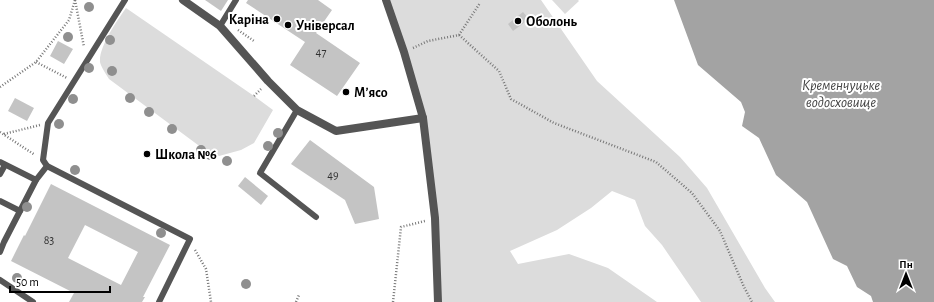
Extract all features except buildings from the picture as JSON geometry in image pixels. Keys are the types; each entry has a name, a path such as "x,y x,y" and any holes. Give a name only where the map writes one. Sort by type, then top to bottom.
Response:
{"street":[{"path":"183,0 220,26 268,81 298,110 336,131 423,118"},
{"path":"386,0 404,52 423,118 435,218 438,302"}],"lane":[{"path":"125,0 48,122 43,160 47,166 190,239 159,302"},
{"path":"220,26 236,0"},
{"path":"298,110 260,173 316,216"},
{"path":"0,174 2,163 36,180"},
{"path":"0,252 2,241 36,180 47,166"},
{"path":"0,201 20,211"},
{"path":"0,280 33,302"}],"path":[{"path":"75,0 87,61"},
{"path":"0,87 36,62 70,20 75,0"},
{"path":"404,52 428,41 459,35 480,3"},
{"path":"459,35 499,72 511,99 554,123 656,162 692,193 720,232 752,302"},
{"path":"36,62 74,81"},
{"path":"2,133 48,122"},
{"path":"2,133 43,160"},
{"path":"393,302 401,227 435,218"},
{"path":"190,239 206,269 211,302"},
{"path":"296,302 299,294"}],"shaded area":[{"path":"386,0 541,0 597,81 680,157 707,188 765,288 775,302 701,302 662,245 645,226 635,200 612,191 591,208 557,230 510,251 518,264 569,254 608,268 657,302 438,302 423,118"},
{"path":"552,0 578,0 579,1 565,14"},
{"path":"126,8 273,110 254,143 241,150 219,156 198,145 109,79 100,62 100,56 105,41"}],"water":[{"name":"Кременчуцьке водосховище","path":"674,0 934,0 934,302 873,302 871,296 857,287 847,266 833,259 807,202 776,175 759,138 742,126 745,112 741,102 698,65"}],"place":[{"name":"Каріна","path":"277,19"},
{"name":"Оболонь","path":"518,21"},
{"name":"Універсал","path":"288,25"},
{"name":"М’ясо","path":"346,92"},
{"name":"Школа №6","path":"147,154"}]}
